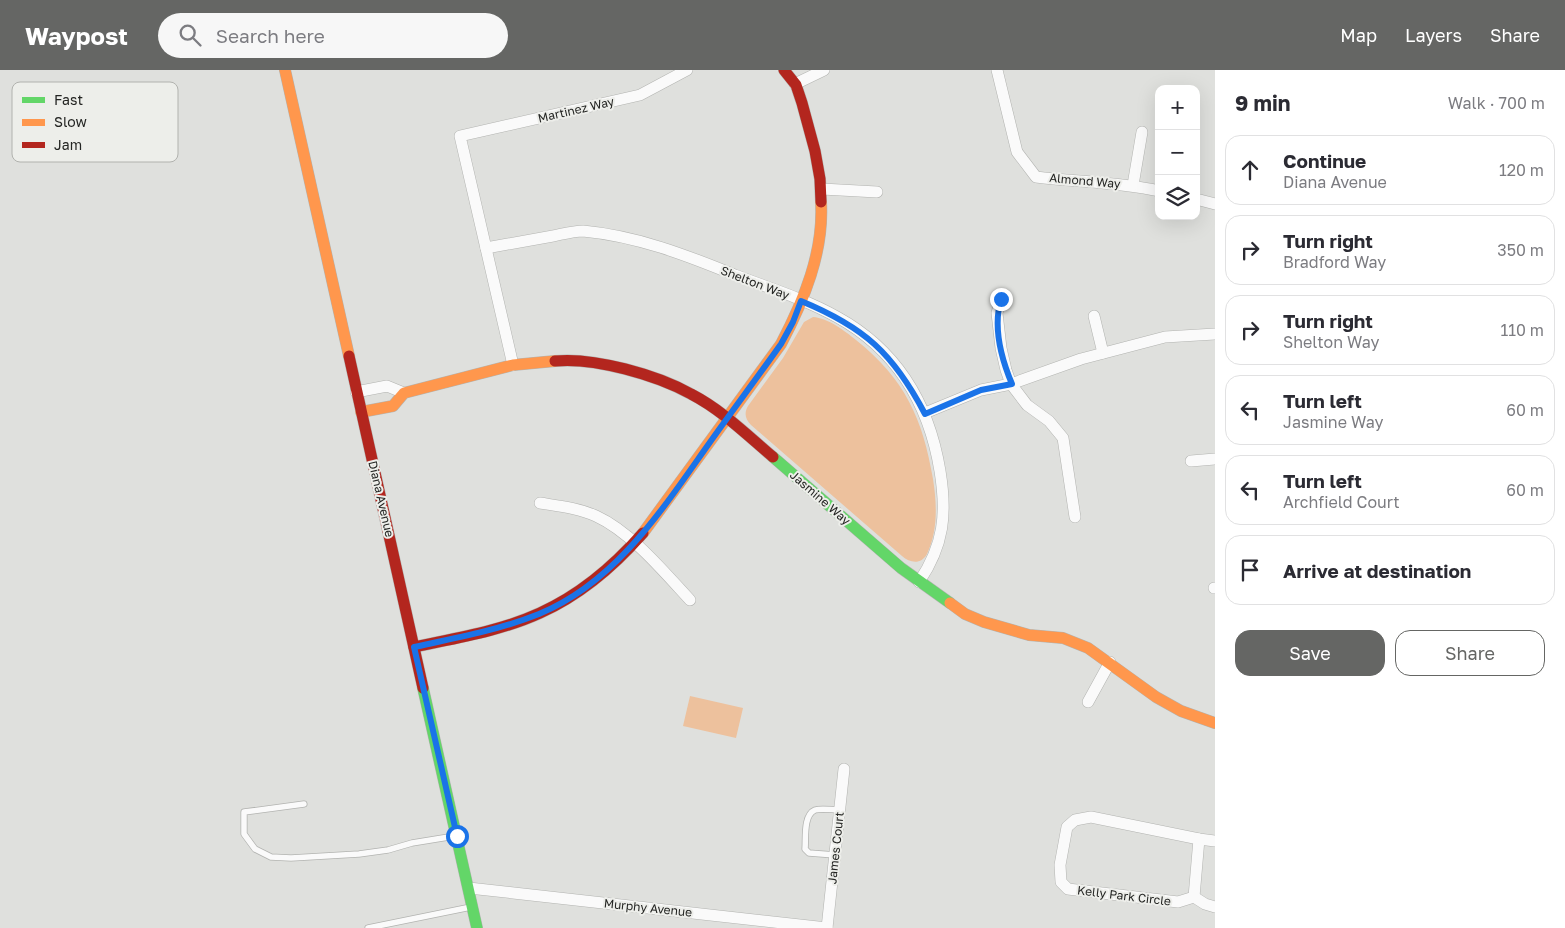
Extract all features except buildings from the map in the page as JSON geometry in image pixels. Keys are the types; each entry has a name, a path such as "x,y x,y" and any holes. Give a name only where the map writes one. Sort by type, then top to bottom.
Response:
{"street":[{"name":"Diana Avenue","path":"284,70 477,928"},
{"name":"Martinez Way","path":"486,248 460,136 640,95 687,70"},
{"path":"414,647 487,631 540,613 578,593 606,572 653,521 781,344 793,322 813,268 822,227 822,189 816,148 795,84 784,70"},
{"path":"795,84 824,70"},
{"name":"Almond Way","path":"997,70 1018,152 1036,177 1133,185 1155,190"},
{"path":"1133,185 1142,132"},
{"path":"822,189 877,192"},
{"path":"1200,200 1215,204"},
{"name":"Shelton Way","path":"486,248 581,231 628,237 691,258 801,301 836,316 867,336 904,377 925,414 933,435 938,460 944,514 943,529 938,547 927,571 919,582"},
{"path":"486,248 513,365"},
{"path":"1001,299 997,313 1000,348 1006,370 1012,384 1027,405 1048,421 1063,438 1075,517"},
{"path":"1094,316 1104,353"},
{"path":"925,414 981,390 1012,384 1056,367 1104,353 1165,337 1215,334"},
{"name":"Jasmine Way","path":"361,412 393,406 404,393 513,365 565,360 610,366 655,378 692,394 727,418 895,563 965,614 984,622 1029,635 1063,638 1088,648 1110,662 1156,697 1181,711 1215,723"},
{"name":"Jasmine Way","path":"356,392 387,386 404,393"},
{"path":"1191,461 1215,459"},
{"path":"540,503 578,509 615,526 690,600"},
{"path":"1088,702 1110,662"},
{"name":"James Court","path":"827,928 844,769"},
{"name":"Kelly Park Circle","path":"1194,897 1178,902 1068,889 1061,882 1060,865 1067,827 1076,820 1091,817 1199,839 1215,840"},
{"path":"1199,839 1194,897 1205,904 1215,907"},
{"name":"Murphy Avenue","path":"469,888 827,928"}],"lane":[{"path":"304,804 244,812 244,834 255,849 271,857 291,858 368,853 388,850 412,843 457,836"},
{"path":"835,855 808,853 805,849 807,824 810,813 816,809 840,810"},
{"path":"368,928 473,907"}],"shaded area":[{"path":"813,317 824,320 852,336 873,355 899,385 917,419 929,457 936,508 935,527 931,545 925,558 922,560 915,562 902,556 751,425 746,418 748,406 783,358 804,322"},
{"path":"690,696 743,708 736,738 683,726"}],"traffic: fast":[{"path":"773,457 901,568 950,603"},
{"path":"423,688 477,928"}],"traffic: slow":[{"path":"285,70 349,356"},
{"path":"643,533 781,344 805,293 811,275 819,239 821,202"},
{"path":"361,412 393,406 404,393 513,365 555,361"},
{"path":"950,603 965,614 984,622 1029,635 1063,638 1088,648 1156,697 1181,711 1215,723"}],"traffic: jam":[{"path":"784,70 796,85 802,103 815,151 820,179 821,202"},
{"path":"349,356 423,688"},
{"path":"555,361 571,360 625,369 677,387 702,400 734,423 773,457"},
{"path":"414,647 510,625 555,606 596,579 643,533"}],"route":[{"path":"457,836 414,647 487,631 540,613 578,593 606,572 653,521 682,482 781,344 793,322 801,301 836,316 867,336 880,348 904,377 925,414 981,390 1012,384 1000,348 997,313 1001,299"}]}
